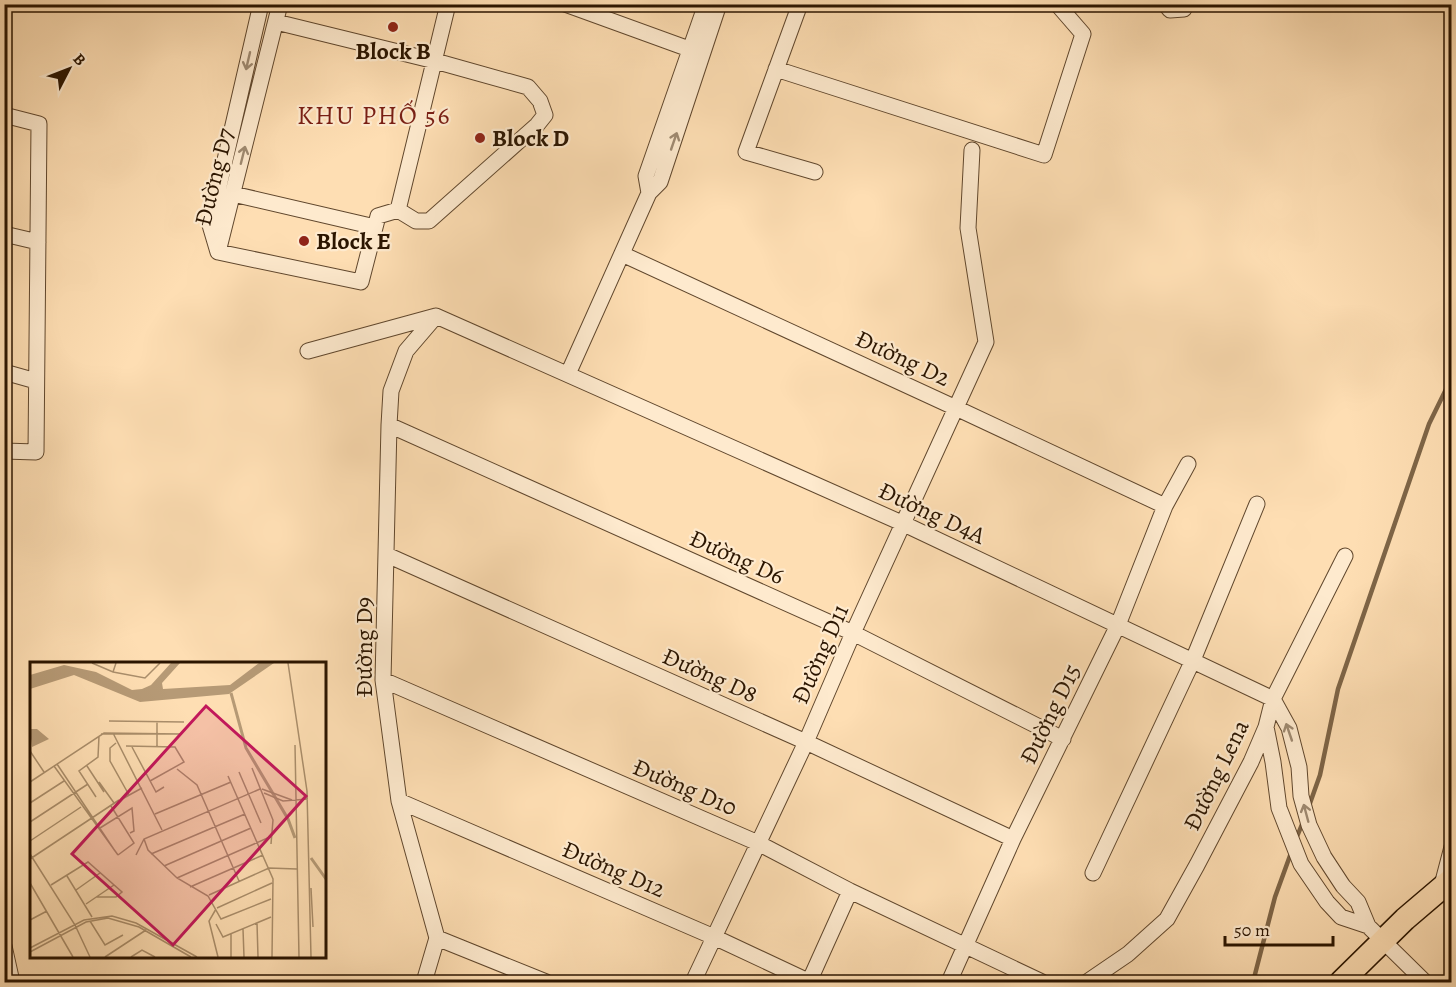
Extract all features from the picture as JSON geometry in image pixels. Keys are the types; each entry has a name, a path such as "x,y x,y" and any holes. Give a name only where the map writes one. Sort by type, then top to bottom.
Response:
{"highway":[{"path":"1341,982 1376,933 1446,884"}],"street":[{"name":"Đường D7","path":"218,252 210,225 261,4"},
{"name":"Đường D7","path":"218,252 280,4"},
{"path":"398,210 448,4"},
{"path":"565,4 602,11 697,52"},
{"path":"697,52 706,4"},
{"path":"568,374 649,194 646,176 719,4"},
{"path":"800,4 746,152 815,172"},
{"path":"776,69 1044,155 1083,34 1057,4"},
{"path":"1165,4 1170,10 1184,9 1184,4"},
{"path":"218,252 361,282 378,216 398,210 416,220 429,221 537,125 544,115 540,101 528,87 435,61 276,22"},
{"path":"4,115 39,124 36,452 4,451"},
{"name":"Đường D11","path":"693,982 806,742 853,633 986,342 968,228 972,150"},
{"path":"233,194 375,227"},
{"path":"4,234 38,242"},
{"name":"Đường D2","path":"622,254 1165,506"},
{"path":"309,351 436,316"},
{"name":"Đường D4A","path":"436,316 904,524 1273,699"},
{"name":"Đường D9","path":"436,316 406,351 391,391 383,681 399,801 437,938"},
{"path":"4,372 36,381"},
{"name":"Đường D6","path":"389,425 853,633 1063,739"},
{"name":"Đường D15","path":"949,982 1013,839 1118,625 1165,506 1188,464"},
{"path":"1093,873 1193,660 1257,504"},
{"name":"Đường D8","path":"387,555 806,742 1013,839"},
{"name":"Đường Lena","path":"1087,982 1128,954 1167,919 1251,762 1266,727 1273,699 1345,556"},
{"name":"Đường D10","path":"383,681 758,843 850,891 1042,982"},
{"path":"1273,699 1289,728 1299,767 1301,796 1324,857 1343,886 1358,902 1376,933 1425,982"},
{"path":"1266,727 1274,762 1279,808 1301,864 1327,902 1341,917 1376,933"},
{"name":"Đường D12","path":"399,801 714,937 809,982"},
{"path":"1446,884 1452,847"},
{"path":"1327,902 1343,886"},
{"path":"809,982 850,891"},
{"path":"424,982 437,938 546,982"},
{"path":"4,946 12,982"}],"waterway":[{"path":"1309,806 1320,775 1338,689 1429,424 1452,377"},
{"path":"1296,839 1303,822"},
{"path":"1253,982 1275,897 1291,853"}],"place":[{"name":"Block B","path":"393,27"},
{"name":"Block D","path":"480,138"},
{"name":"Block E","path":"304,241"}],"district":[{"name":"KHU PHỐ 56","path":"374,115"}]}
